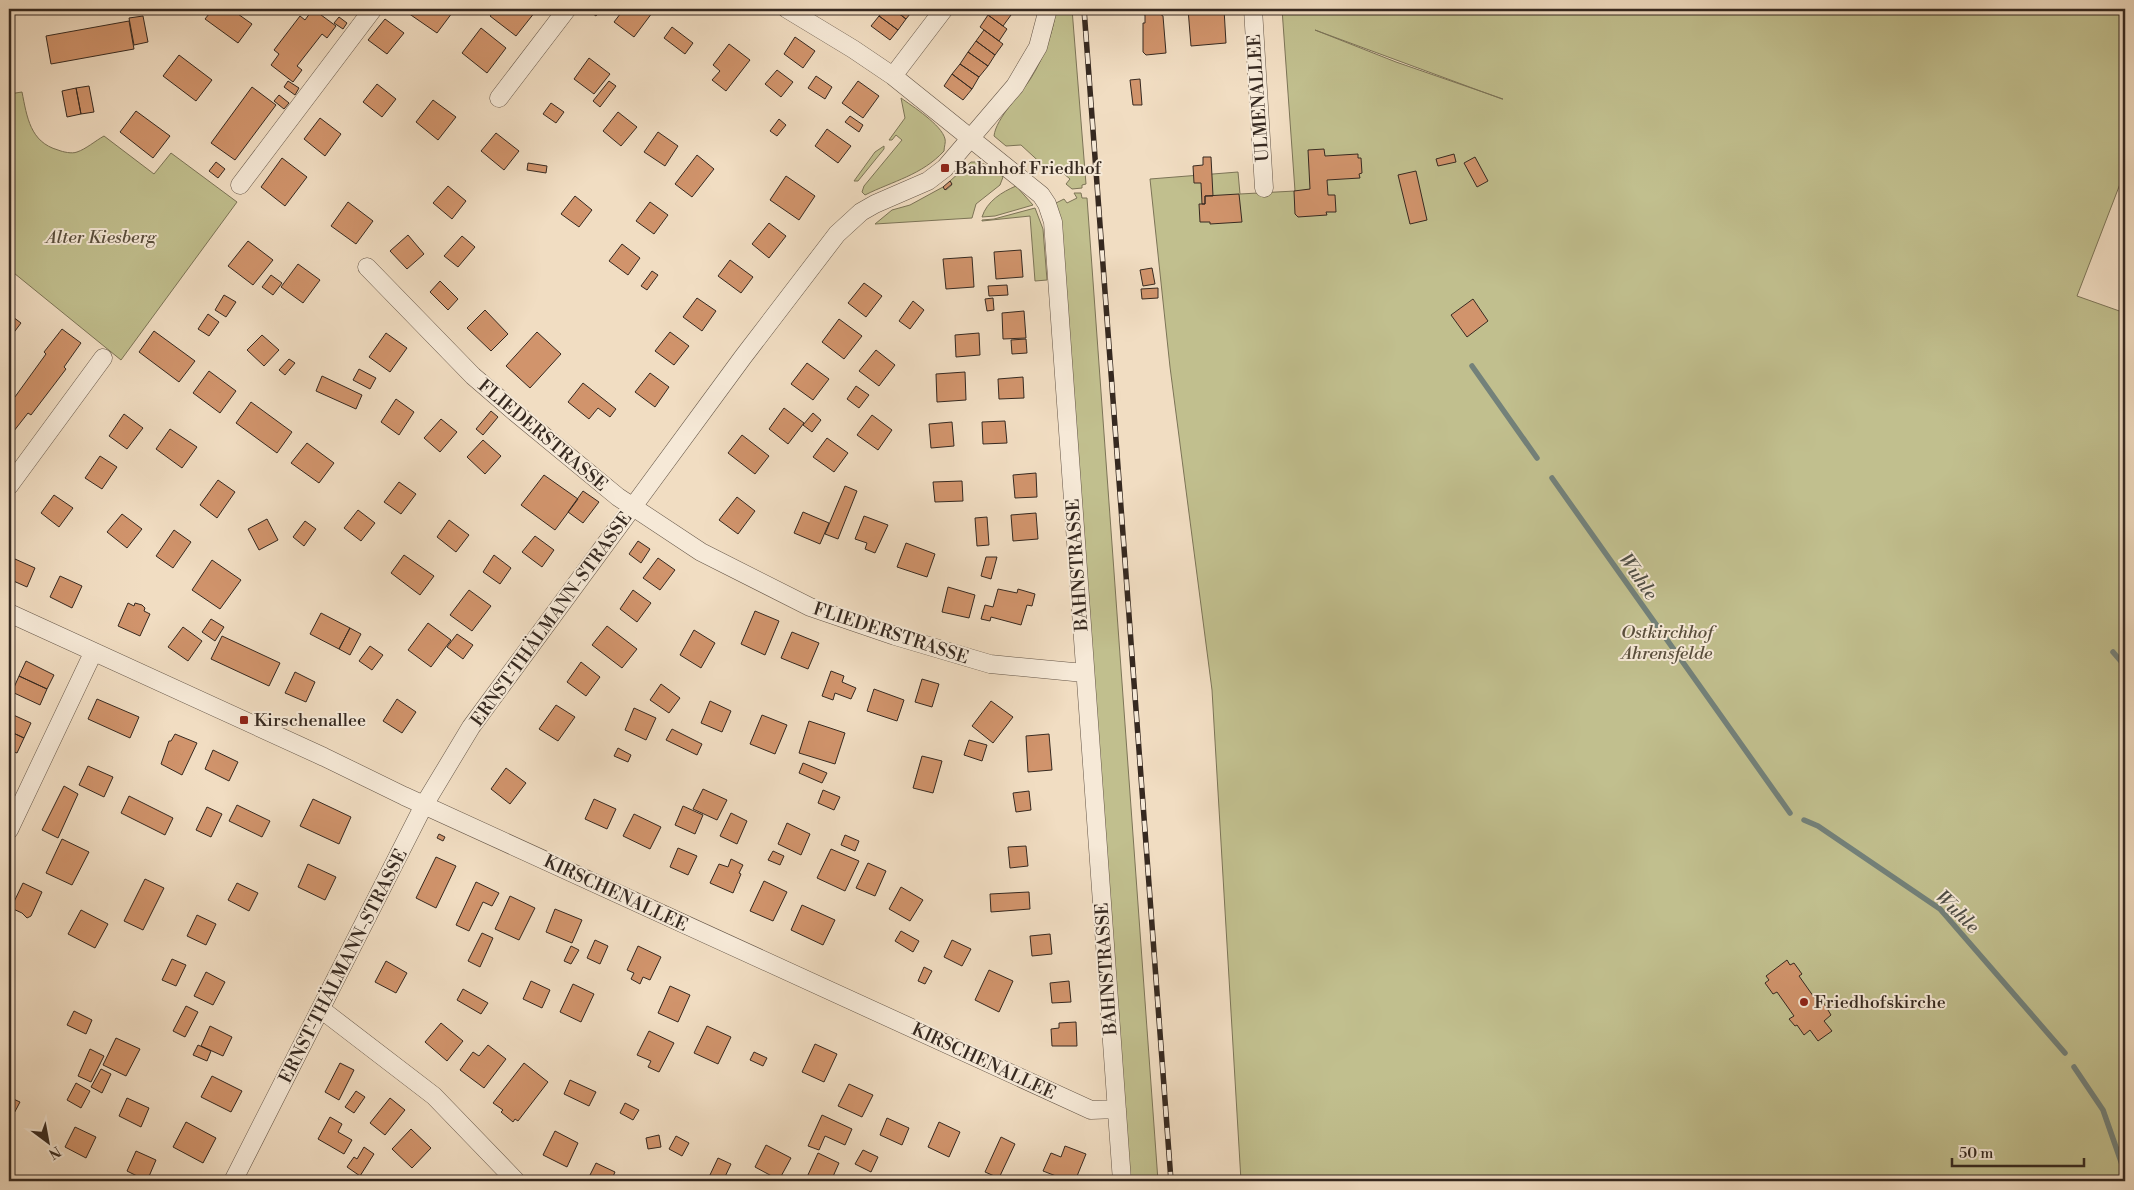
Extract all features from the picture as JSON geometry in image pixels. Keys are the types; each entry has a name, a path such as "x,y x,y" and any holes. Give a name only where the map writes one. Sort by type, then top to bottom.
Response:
{"street":[{"path":"240,185 373,9"},
{"path":"499,98 567,9"},
{"name":"BAHNSTRASSE","path":"787,9 854,48 893,76 1040,195 1047,204 1052,222 1122,1181"},
{"path":"893,76 944,9"},
{"path":"970,139 1015,86 1038,47 1048,9"},
{"name":"ULMENALLEE","path":"1253,9 1264,188"},
{"name":"ERNST-THÄLMANN-STRASSE","path":"234,1181 424,805 471,727 743,357 842,227 875,204 928,181 945,168 970,139"},
{"name":"FLIEDERSTRASSE","path":"367,267 473,376 591,476 632,507 702,552 810,607 895,636 990,664 1084,674"},
{"path":"9,486 103,358"},
{"name":"KIRSCHENALLEE","path":"9,613 1091,1110 1117,1109"},
{"path":"9,830 94,653"},
{"path":"322,1010 434,1096 516,1181"}],"green space":[{"path":"1056,9 1072,9 1086,184 1082,185 1082,188 1072,189 1066,184 1070,179 1051,163 1046,168 1021,145 1006,146 994,136 999,122 1031,78 1040,62 1050,36"},
{"name":"Ostkirchhof Ahrensfelde","path":"1282,9 2125,9 2125,171 2077,296 2125,313 2125,1181 1241,1181 1212,690 1170,367 1150,179 1238,172 1240,194 1295,191","holes":["1315,30 1487,93 1396,62"]},
{"name":"Alter Kiesberg","path":"22,92 31,127 41,141 49,146 75,153 104,136 154,174 171,153 237,202 121,360 9,269 9,94"},
{"path":"901,98 926,116 943,134 945,139 944,151 917,172 865,195 862,192 864,186 902,140 896,135 892,140 889,140 905,118"},
{"path":"884,146 884,149 858,181 854,181 875,152"},
{"path":"971,162 984,164 1003,177 1000,185 976,204 972,218 875,224 892,210 910,205 943,187 946,190 952,185 950,181"},
{"path":"1016,186 1033,205 995,216 982,217 991,202 1005,191"},
{"path":"1074,193 1081,193 1082,198 1087,198 1158,1181 1129,1181 1056,203 1064,199 1067,203 1077,198"},
{"path":"1035,208 1043,229 1047,280 1035,281 1030,216 982,221 982,220 994,219"}],"building":[{"path":"213,9 231,9 252,24 238,43 205,19"},
{"path":"313,9 336,26 327,38 322,34 297,66 302,70 293,82 271,65 279,54 274,50 300,16 305,20"},
{"path":"411,9 455,9 437,33 408,13"},
{"path":"496,9 531,9 535,12 516,36 490,16"},
{"path":"586,9 601,9 596,16"},
{"path":"624,9 647,9 652,13 634,37 614,22"},
{"path":"884,9 893,9 906,19 898,30 879,16"},
{"path":"893,9 914,9 906,19"},
{"path":"986,9 1002,9 1011,15 1003,26 984,12"},
{"path":"1140,9 1152,9 1152,14 1163,16 1166,53 1146,55 1143,52 1143,23 1145,23 1145,15 1140,13"},
{"path":"1188,9 1224,9 1226,43 1191,46"},
{"path":"988,15 1007,29 999,41 980,27"},
{"path":"143,16 148,42 134,45 129,18"},
{"path":"879,16 898,30 890,40 871,26"},
{"path":"339,17 347,23 343,29 334,23"},
{"path":"385,19 404,33 387,54 368,40"},
{"path":"129,21 134,49 51,64 46,36"},
{"path":"672,27 693,43 685,54 664,38"},
{"path":"481,28 506,48 487,73 462,53"},
{"path":"984,30 1003,44 995,55 976,41"},
{"path":"795,37 815,51 803,68 784,54"},
{"path":"976,41 995,55 988,66 968,52"},
{"path":"729,44 750,60 726,91 712,80 720,71 713,65"},
{"path":"968,52 988,66 979,77 960,64"},
{"path":"179,55 212,80 196,101 163,76"},
{"path":"589,58 610,74 594,94 574,79"},
{"path":"960,64 979,77 972,89 952,74"},
{"path":"777,70 793,82 781,97 765,84"},
{"path":"952,74 972,89 963,100 944,86"},
{"path":"816,76 832,87 825,99 808,88"},
{"path":"1140,79 1142,105 1133,105 1130,80"},
{"path":"288,81 299,88 295,95 284,87"},
{"path":"609,81 616,86 600,107 593,101"},
{"path":"858,81 879,96 863,118 842,103"},
{"path":"377,84 396,99 382,117 363,102"},
{"path":"89,86 94,112 81,114 76,88"},
{"path":"252,87 276,105 235,160 211,143"},
{"path":"76,88 81,114 67,117 62,91"},
{"path":"279,95 289,103 284,109 274,101"},
{"path":"433,100 456,117 438,140 416,122"},
{"path":"551,103 564,112 556,123 543,114"},
{"path":"136,111 170,136 153,158 120,132"},
{"path":"618,112 637,127 621,146 603,131"},
{"path":"850,116 863,125 859,132 845,122"},
{"path":"320,118 341,134 325,156 304,139"},
{"path":"779,119 786,125 777,136 770,131"},
{"path":"827,129 851,146 838,163 815,146"},
{"path":"658,132 678,146 665,166 644,152"},
{"path":"496,133 519,151 504,170 481,151"},
{"path":"1324,149 1325,156 1358,154 1358,158 1361,158 1362,173 1359,174 1360,178 1327,180 1328,195 1335,195 1336,212 1326,212 1327,215 1298,217 1295,214 1294,191 1310,189 1308,150"},
{"path":"1454,154 1456,162 1438,166 1436,159"},
{"path":"697,155 714,169 692,197 675,184"},
{"path":"1203,157 1211,157 1213,196 1205,196 1205,204 1202,204 1201,183 1194,183 1193,166 1203,165"},
{"path":"1475,157 1488,181 1477,187 1464,163"},
{"path":"282,158 307,177 285,206 261,187"},
{"path":"216,162 225,169 218,178 209,171"},
{"path":"528,163 547,166 546,173 527,170"},
{"path":"1416,171 1427,220 1410,224 1398,175"},
{"path":"786,176 815,196 799,220 770,200"},
{"path":"950,181 952,184 945,190 943,187"},
{"path":"448,186 466,201 452,219 433,203"},
{"path":"1239,194 1242,222 1210,224 1210,222 1200,222 1199,204 1205,204 1205,196"},
{"path":"575,196 592,210 579,227 561,214"},
{"path":"348,202 373,221 356,244 331,226"},
{"path":"650,202 668,215 654,234 636,221"},
{"path":"769,223 786,236 769,258 752,244"},
{"path":"408,235 424,254 407,269 390,251"},
{"path":"462,236 475,247 458,267 444,256"},
{"path":"248,241 273,260 253,285 228,266"},
{"path":"622,244 640,258 628,275 609,261"},
{"path":"1021,250 1023,277 996,279 994,252"},
{"path":"972,257 974,287 946,289 943,259"},
{"path":"730,260 753,277 741,293 718,276"},
{"path":"298,264 320,280 303,303 281,287"},
{"path":"1152,268 1155,284 1143,286 1140,270"},
{"path":"652,271 658,275 647,290 641,286"},
{"path":"271,275 282,283 273,295 262,287"},
{"path":"440,281 458,299 448,310 430,292"},
{"path":"864,283 882,296 866,317 848,303"},
{"path":"1007,285 1008,295 989,296 988,286"},
{"path":"1158,288 1158,298 1142,299 1141,289"},
{"path":"224,295 236,302 226,317 215,310"},
{"path":"697,298 716,311 702,331 683,317"},
{"path":"993,298 994,310 987,311 985,299"},
{"path":"1473,299 1488,321 1467,337 1451,315"},
{"path":"913,301 924,310 910,329 899,321"},
{"path":"485,310 508,334 491,351 467,328"},
{"path":"1024,311 1026,338 1003,339 1002,313"},
{"path":"9,314 21,323 9,339"},
{"path":"208,314 219,322 209,336 198,329"},
{"path":"839,319 862,336 844,359 822,342"},
{"path":"62,329 81,343 64,367 66,369 31,415 28,413 10,436 9,399 12,401 46,354 44,352"},
{"path":"154,331 195,361 179,382 139,352"},
{"path":"537,332 561,354 530,388 506,366"},
{"path":"670,332 689,346 674,365 655,351"},
{"path":"386,333 407,348 390,372 369,357"},
{"path":"979,333 980,355 956,357 955,335"},
{"path":"262,335 279,350 264,366 247,350"},
{"path":"1026,339 1027,353 1012,354 1011,340"},
{"path":"876,350 895,365 879,386 859,371"},
{"path":"289,359 295,363 285,375 279,370"},
{"path":"807,363 829,379 813,400 791,384"},
{"path":"359,369 376,378 370,389 353,380"},
{"path":"209,371 236,391 220,413 193,393"},
{"path":"965,372 966,400 937,402 936,374"},
{"path":"650,373 669,387 655,407 635,392"},
{"path":"322,376 362,395 356,409 316,391"},
{"path":"1023,377 1024,398 999,399 998,379"},
{"path":"583,383 616,409 610,417 598,408 589,419 568,402"},
{"path":"856,386 869,395 859,408 847,399"},
{"path":"396,399 414,412 399,435 381,422"},
{"path":"251,402 292,432 277,453 236,423"},
{"path":"784,408 804,423 788,444 769,429"},
{"path":"491,411 498,417 483,435 476,429"},
{"path":"813,413 821,420 812,432 803,425"},
{"path":"124,414 143,428 127,449 109,436"},
{"path":"872,415 892,430 878,450 857,435"},
{"path":"441,419 457,432 440,452 424,438"},
{"path":"1005,421 1007,443 983,444 982,422"},
{"path":"952,422 954,446 931,448 929,424"},
{"path":"170,429 197,447 182,468 156,449"},
{"path":"742,435 769,456 755,474 728,453"},
{"path":"827,438 848,453 834,472 813,457"},
{"path":"483,440 501,456 485,474 467,457"},
{"path":"307,443 334,463 319,483 291,463"},
{"path":"100,456 117,467 102,489 85,478"},
{"path":"1036,473 1037,497 1015,498 1013,475"},
{"path":"544,475 578,499 555,530 521,505"},
{"path":"218,480 235,492 217,518 200,505"},
{"path":"962,481 963,501 935,502 933,482"},
{"path":"399,482 416,494 401,514 384,502"},
{"path":"845,486 857,491 838,539 825,534"},
{"path":"583,491 599,502 583,523 568,512"},
{"path":"54,495 73,508 59,527 41,513"},
{"path":"737,497 755,511 738,534 719,520"},
{"path":"358,510 375,523 361,541 344,528"},
{"path":"803,512 829,523 820,544 794,533"},
{"path":"1036,513 1038,539 1013,541 1011,515"},
{"path":"122,514 142,529 127,548 107,532"},
{"path":"864,516 888,525 875,553 865,549 867,543 855,539"},
{"path":"987,517 989,545 977,546 975,518"},
{"path":"267,519 278,540 259,550 248,529"},
{"path":"449,520 469,535 456,552 437,537"},
{"path":"305,521 316,529 304,546 293,537"},
{"path":"174,530 191,542 173,568 156,556"},
{"path":"535,536 554,550 542,567 522,552"},
{"path":"638,541 650,549 641,563 629,554"},
{"path":"906,543 935,554 927,577 897,567"},
{"path":"404,555 434,576 420,595 391,573"},
{"path":"494,555 511,568 500,584 483,572"},
{"path":"986,557 997,557 991,579 981,576"},
{"path":"658,558 675,570 660,590 643,578"},
{"path":"15,559 35,568 27,587 9,579"},
{"path":"212,560 241,580 220,609 192,590"},
{"path":"60,576 82,586 72,608 50,597"},
{"path":"948,587 975,595 969,618 942,612"},
{"path":"998,589 1017,593 1018,589 1035,594 1032,606 1027,605 1021,625 991,617 990,621 981,619 985,605 993,607"},
{"path":"469,590 491,606 472,631 450,615"},
{"path":"633,590 651,603 637,622 620,609"},
{"path":"128,603 134,606 135,603 142,605 145,608 144,611 150,614 140,636 118,626"},
{"path":"755,611 779,621 765,655 741,644"},
{"path":"321,613 350,628 339,649 310,634"},
{"path":"211,619 224,627 215,641 202,632"},
{"path":"428,623 451,640 431,667 408,650"},
{"path":"607,626 637,649 622,668 592,645"},
{"path":"183,627 202,641 188,661 168,647"},
{"path":"350,628 361,634 350,655 339,649"},
{"path":"694,630 715,643 701,668 680,655"},
{"path":"792,632 819,643 808,669 781,658"},
{"path":"457,634 473,645 463,659 447,647"},
{"path":"222,636 280,663 269,686 211,659"},
{"path":"370,646 383,655 372,670 359,661"},
{"path":"26,661 54,675 47,689 19,676"},
{"path":"581,662 600,677 586,696 567,682"},
{"path":"831,671 844,676 842,682 856,688 851,699 835,693 833,700 822,696"},
{"path":"295,672 315,682 306,702 285,693"},
{"path":"19,676 47,689 40,705 12,692"},
{"path":"922,679 939,684 932,707 915,702"},
{"path":"661,684 680,698 669,713 650,700"},
{"path":"874,689 904,700 897,721 867,711"},
{"path":"97,699 139,717 130,738 88,719"},
{"path":"397,699 416,712 402,733 383,721"},
{"path":"710,701 731,711 722,732 701,723"},
{"path":"991,701 1013,717 993,743 972,726"},
{"path":"556,705 575,717 558,741 539,729"},
{"path":"634,708 656,718 646,740 625,730"},
{"path":"9,713 31,723 24,738 9,731"},
{"path":"762,715 787,725 775,754 750,744"},
{"path":"809,721 845,733 835,764 799,753"},
{"path":"672,729 702,744 697,755 666,740"},
{"path":"9,731 24,738 17,753 9,750"},
{"path":"175,734 197,743 182,775 161,764 169,741 171,741"},
{"path":"1049,734 1052,770 1028,772 1026,736"},
{"path":"969,740 987,745 982,761 964,755"},
{"path":"618,748 631,755 628,762 614,756"},
{"path":"213,750 238,762 229,781 205,769"},
{"path":"922,756 942,761 933,793 913,788"},
{"path":"803,763 827,773 822,783 799,773"},
{"path":"88,766 113,777 104,797 79,785"},
{"path":"506,768 526,783 510,804 491,789"},
{"path":"64,786 78,794 58,838 42,830"},
{"path":"703,789 727,800 717,820 693,809"},
{"path":"823,790 840,797 834,810 818,803"},
{"path":"1029,791 1031,810 1016,812 1013,793"},
{"path":"129,796 173,818 165,835 121,813"},
{"path":"313,799 351,817 339,844 300,826"},
{"path":"594,799 616,809 607,829 585,819"},
{"path":"237,805 270,821 262,837 229,821"},
{"path":"683,806 703,815 695,834 675,825"},
{"path":"207,807 222,814 211,837 196,830"},
{"path":"731,813 747,821 737,844 720,836"},
{"path":"634,814 661,827 650,849 623,836"},
{"path":"787,823 810,834 801,855 778,844"},
{"path":"439,834 445,837 443,841 437,838"},
{"path":"845,835 859,841 855,851 841,845"},
{"path":"62,839 89,852 72,885 46,873"},
{"path":"1026,846 1028,866 1010,868 1008,847"},
{"path":"678,848 697,856 688,875 670,867"},
{"path":"831,849 859,861 845,891 817,878"},
{"path":"773,851 784,856 780,865 768,860"},
{"path":"436,857 456,866 436,908 416,898"},
{"path":"731,859 743,865 733,893 710,883 719,864 728,867"},
{"path":"868,863 886,871 875,896 856,888"},
{"path":"308,864 336,877 325,900 298,887"},
{"path":"145,879 164,888 143,930 124,921"},
{"path":"764,881 787,892 773,921 750,911"},
{"path":"476,882 499,893 492,906 483,902 469,931 456,925"},
{"path":"23,883 42,892 31,916 27,918 22,913 11,908"},
{"path":"237,883 258,893 249,911 228,900"},
{"path":"901,887 923,900 910,921 889,909"},
{"path":"1029,892 1030,909 991,912 990,894"},
{"path":"510,896 535,908 519,940 495,929"},
{"path":"802,905 835,920 823,945 791,930"},
{"path":"555,909 582,920 572,943 546,932"},
{"path":"81,910 108,924 95,948 68,934"},
{"path":"197,915 216,924 206,945 187,936"},
{"path":"901,931 919,941 913,952 895,941"},
{"path":"482,933 493,938 480,967 468,961"},
{"path":"1050,934 1052,954 1032,956 1030,936"},
{"path":"595,940 608,946 600,964 587,958"},
{"path":"952,940 971,949 962,966 944,957"},
{"path":"571,946 579,950 571,964 564,961"},
{"path":"638,946 661,957 650,980 643,977 640,984 631,979 634,973 627,970"},
{"path":"172,959 186,965 176,986 162,980"},
{"name":"Friedhofskirche","path":"1787,960 1790,965 1794,963 1802,974 1799,976 1816,1000 1820,997 1831,1015 1824,1021 1832,1031 1818,1041 1810,1030 1804,1035 1797,1025 1795,1026 1789,1019 1794,1016 1777,992 1773,994 1765,983 1769,980 1766,976"},
{"path":"386,961 407,973 396,993 375,982"},
{"path":"924,967 932,971 925,984 918,981"},
{"path":"989,970 1013,981 999,1012 975,1000"},
{"path":"206,972 225,982 213,1005 194,996"},
{"path":"531,981 550,990 542,1008 523,999"},
{"path":"1069,981 1071,1002 1052,1003 1050,983"},
{"path":"573,984 594,994 581,1022 560,1012"},
{"path":"670,986 690,995 678,1022 658,1013"},
{"path":"463,989 488,1003 481,1014 457,1000"},
{"path":"186,1006 198,1012 185,1037 173,1031"},
{"path":"74,1011 92,1020 86,1034 67,1025"},
{"path":"1076,1022 1077,1046 1052,1046 1051,1029 1059,1028 1059,1023"},
{"path":"441,1023 463,1041 447,1061 425,1042"},
{"path":"210,1026 232,1037 223,1056 201,1046"},
{"path":"707,1026 731,1037 718,1064 694,1053"},
{"path":"649,1031 674,1043 659,1072 648,1067 651,1061 637,1055"},
{"path":"116,1038 140,1049 126,1076 103,1065"},
{"path":"815,1044 837,1054 824,1082 802,1072"},
{"path":"198,1045 211,1051 207,1061 193,1055"},
{"path":"488,1045 506,1059 484,1088 460,1070 473,1052 479,1056"},
{"path":"90,1049 104,1056 91,1082 78,1076"},
{"path":"754,1052 767,1058 763,1066 750,1060"},
{"path":"340,1063 354,1070 339,1100 325,1092"},
{"path":"524,1063 548,1082 518,1121 515,1119 513,1122 501,1112 503,1110 493,1103"},
{"path":"101,1069 111,1074 102,1093 91,1087"},
{"path":"212,1076 242,1091 231,1112 201,1097"},
{"path":"570,1080 596,1092 589,1106 564,1094"},
{"path":"76,1083 90,1091 81,1108 67,1100"},
{"path":"849,1084 873,1095 862,1117 838,1106"},
{"path":"356,1091 365,1097 354,1113 345,1107"},
{"path":"9,1097 20,1102 9,1123"},
{"path":"127,1098 149,1108 141,1127 119,1116"},
{"path":"390,1098 405,1110 385,1135 370,1123"},
{"path":"625,1103 639,1110 633,1120 620,1113"},
{"path":"822,1115 852,1129 845,1145 825,1136 819,1150 808,1146"},
{"path":"330,1117 342,1124 338,1132 352,1140 344,1154 318,1139"},
{"path":"887,1118 909,1128 902,1145 880,1135"},
{"path":"186,1122 216,1138 203,1163 173,1147"},
{"path":"939,1122 960,1132 949,1157 928,1147"},
{"path":"75,1127 96,1137 86,1158 65,1147"},
{"path":"411,1129 431,1148 412,1168 392,1149"},
{"path":"555,1131 578,1143 567,1167 543,1155"},
{"path":"659,1135 661,1147 648,1149 646,1138"},
{"path":"676,1136 689,1143 682,1156 669,1149"},
{"path":"1001,1137 1015,1144 999,1178 985,1172"},
{"path":"766,1145 791,1158 779,1180 755,1167"},
{"path":"1065,1146 1086,1154 1075,1181 1069,1181 1043,1171 1051,1153 1061,1157"},
{"path":"364,1147 374,1154 360,1176 347,1167 354,1157 357,1159"},
{"path":"863,1150 878,1157 871,1172 855,1164"},
{"path":"136,1151 156,1160 147,1181 127,1171"},
{"path":"818,1153 839,1163 831,1181 816,1181 807,1177"},
{"path":"718,1158 731,1164 723,1181 709,1177"},
{"path":"596,1163 615,1172 611,1181 587,1181"},
{"path":"325,1176 336,1181 323,1181"}],"waterway":[{"name":"Wuhle","path":"1472,366 1537,458"},
{"name":"Wuhle","path":"1552,478 1790,813"},
{"path":"2113,652 2125,666"},
{"name":"Wuhle","path":"1804,820 1818,826 1940,909 2065,1053"},
{"name":"Wuhle","path":"2074,1067 2103,1110 2125,1173"}],"railway":[{"path":"1084,9 1171,1181"}],"place":[{"name":"Bahnhof Friedhof","path":"945,168"},
{"name":"Kirschenallee","path":"244,720"},
{"name":"Friedhofskirche","path":"1804,1002"}]}
